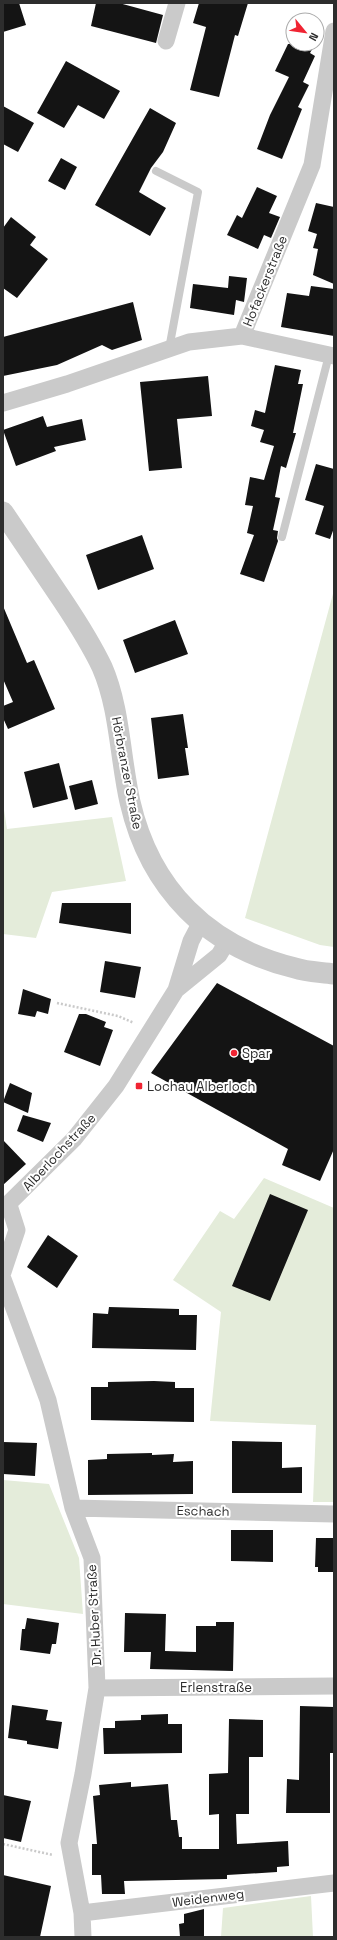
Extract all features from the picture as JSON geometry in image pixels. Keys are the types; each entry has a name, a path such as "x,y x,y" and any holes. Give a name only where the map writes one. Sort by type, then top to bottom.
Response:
{"street":[{"path":"166,41 177,3"},
{"name":"Hofackerstraße","path":"3,403 67,384 189,342 242,336 312,165 334,31"},
{"path":"242,336 332,356"},
{"name":"Hörbranzer Straße","path":"3,512 82,631 102,668 114,708 130,801 139,835 150,860 165,884 179,902 201,922 240,948 288,966 334,974"},
{"name":"Alberlochstraße","path":"6,1207 74,1139 116,1086 176,990 191,941 201,922"},
{"name":"Alberlochstraße","path":"176,990 219,955 228,940"},
{"path":"3,1272 17,1230 6,1207"},
{"name":"Dr. Huber Straße","path":"3,1279 48,1400 73,1508 92,1558 97,1688 83,1774 69,1843 82,1913 83,1937"},
{"name":"Eschach","path":"73,1508 334,1514"},
{"name":"Erlenstraße","path":"97,1688 334,1686"},
{"name":"Weidenweg","path":"82,1913 334,1883"}],"lane":[{"path":"156,172 198,192 168,349"},
{"path":"282,537 332,356"}],"path":[{"path":"57,1003 118,1016 151,1029"},
{"path":"3,1844 61,1857 71,1857"}],"green space":[{"path":"334,590 334,947 320,945 245,918"},
{"path":"3,803 7,829 112,817 126,881 52,892 36,938 3,934"},
{"path":"264,1178 334,1208 334,1502 313,1502 316,1425 210,1421 221,1312 173,1280 220,1211 234,1219"},
{"path":"3,1480 49,1484 79,1558 83,1614 3,1604"},
{"path":"311,1896 313,1937 221,1937 223,1908"}],"building":[{"path":"3,3 19,3 26,25 3,32"},
{"path":"96,3 119,3 163,15 156,43 91,26"},
{"path":"199,3 248,3 238,36 235,35 219,97 190,90 206,27 193,23"},
{"path":"285,50 285,52 311,52 315,56 303,82 309,85 298,107 302,109 282,159 257,149 270,115 289,77 275,71"},
{"path":"66,61 120,91 104,119 78,105 64,128 37,113"},
{"path":"3,106 34,123 18,152 3,144"},
{"path":"150,108 176,123 163,152 151,168 139,192 166,208 150,236 95,205"},
{"path":"61,158 77,167 65,190 48,181"},
{"path":"257,187 277,196 269,213 280,217 271,238 264,235 258,249 227,235 237,215 242,218"},
{"path":"316,203 334,207 334,284 313,275 318,249 313,248 317,234 308,231"},
{"path":"11,217 36,237 30,245 48,259 17,298 3,288 3,228"},
{"path":"229,276 247,278 244,302 236,300 234,315 190,308 193,284 228,288"},
{"path":"311,286 334,289 334,336 281,327 287,293 309,296"},
{"path":"133,302 142,340 112,350 102,345 57,365 3,376 3,337"},
{"path":"275,365 301,370 298,384 303,384 293,433 296,433 286,468 281,466 275,497 280,498 273,530 278,531 278,541 264,582 240,574 254,535 247,533 253,506 245,505 250,477 264,480 274,446 260,442 264,430 251,426 255,410 265,413"},
{"path":"208,376 212,416 177,419 182,468 149,471 140,382"},
{"path":"43,416 47,427 82,419 86,440 54,447 56,451 16,466 3,430"},
{"path":"316,464 334,469 334,528 330,539 315,534 324,506 305,500"},
{"path":"142,535 154,569 98,590 86,555"},
{"path":"3,606 27,663 34,660 55,709 8,729 3,718 3,706 13,702 3,679"},
{"path":"175,620 188,654 135,673 123,640"},
{"path":"183,714 188,748 185,748 189,775 158,779 151,718"},
{"path":"59,763 68,799 33,808 24,772"},
{"path":"92,780 98,804 75,810 69,786"},
{"path":"62,903 131,903 131,934 59,923"},
{"path":"105,961 141,967 135,998 100,992"},
{"name":"Spar","path":"217,983 334,1046 334,1149 320,1181 282,1165 288,1149 151,1073"},
{"path":"23,989 51,999 48,1014 37,1011 35,1017 18,1014"},
{"path":"79,1014 86,1014 106,1022 104,1027 113,1030 100,1066 64,1052"},
{"path":"10,1083 32,1093 28,1113 3,1102"},
{"path":"23,1115 51,1123 43,1142 17,1131"},
{"path":"3,1140 26,1164 3,1185"},
{"path":"270,1194 308,1210 270,1301 232,1286"},
{"path":"48,1235 78,1256 57,1288 27,1267"},
{"path":"109,1307 179,1309 179,1315 197,1315 196,1350 92,1348 93,1313 108,1314"},
{"path":"108,1382 175,1382 175,1388 194,1388 194,1422 91,1420 91,1387 108,1387"},
{"path":"232,1441 282,1442 282,1468 302,1467 302,1493 232,1493"},
{"path":"3,1442 37,1443 35,1476 3,1474"},
{"path":"152,1453 152,1455 174,1454 173,1462 193,1461 193,1494 88,1495 88,1460 107,1459 107,1454"},
{"path":"231,1530 273,1530 273,1562 231,1561"},
{"path":"316,1538 334,1538 334,1572 318,1572 318,1567 315,1567"},
{"path":"125,1613 166,1614 165,1651 196,1652 196,1626 216,1626 216,1622 234,1622 233,1671 150,1669 151,1652 124,1652"},
{"path":"27,1618 59,1623 56,1644 52,1644 50,1654 20,1650 22,1629 25,1629"},
{"path":"12,1705 48,1710 46,1720 62,1722 58,1749 27,1744 27,1741 8,1738"},
{"path":"300,1706 334,1707 334,1753 330,1753 330,1813 286,1813 287,1779 299,1780"},
{"path":"168,1714 168,1724 182,1724 182,1753 104,1754 103,1728 115,1728 115,1721 141,1720 141,1715"},
{"path":"229,1719 263,1720 263,1757 249,1757 249,1814 236,1814 237,1844 288,1841 289,1866 277,1867 277,1872 227,1875 227,1879 124,1881 125,1894 102,1894 101,1875 92,1875 92,1844 97,1844 93,1796 100,1795 99,1785 131,1782 131,1787 168,1784 171,1820 177,1820 179,1837 182,1837 182,1849 219,1849 219,1814 209,1815 209,1774 228,1773"},
{"path":"3,1795 31,1801 21,1842 3,1838"},
{"path":"3,1875 51,1886 40,1937 3,1937"},
{"path":"204,1909 204,1937 180,1937 179,1924 184,1923 184,1914"}],"place":[{"name":"Spar","path":"234,1053"},
{"name":"Lochau Alberloch","path":"139,1086"}]}
